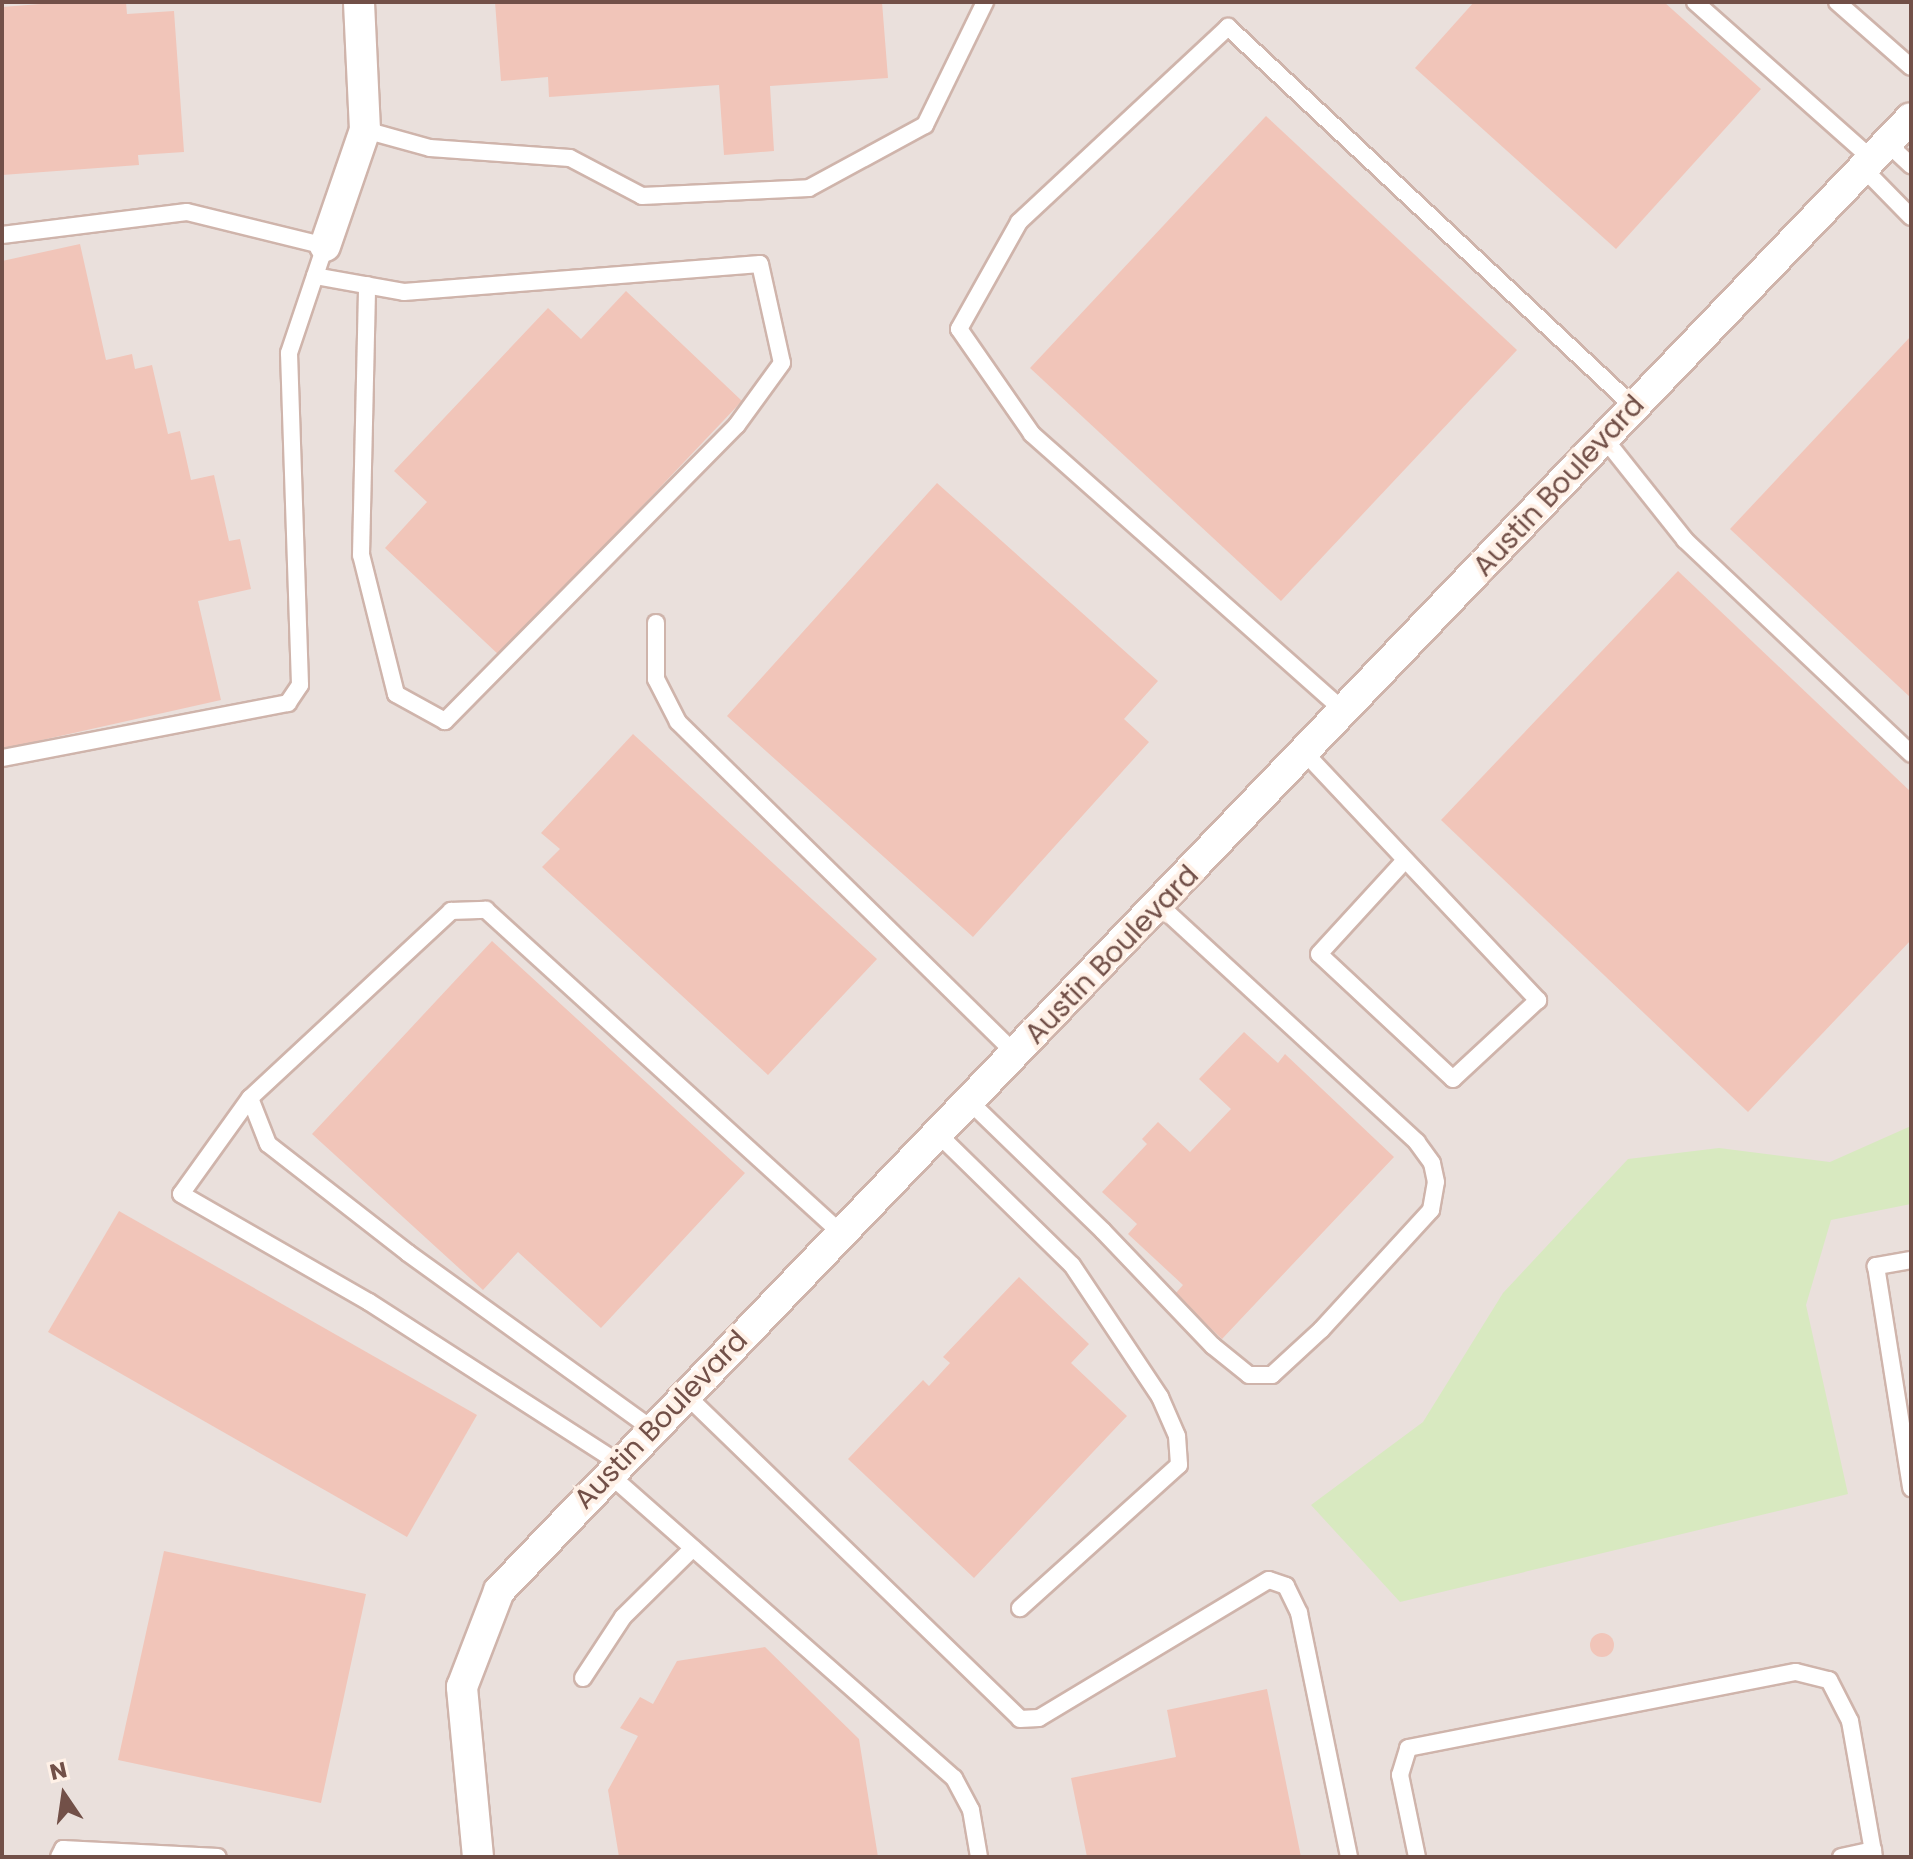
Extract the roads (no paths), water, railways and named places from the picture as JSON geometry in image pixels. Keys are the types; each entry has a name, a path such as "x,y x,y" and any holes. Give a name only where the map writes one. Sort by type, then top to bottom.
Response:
{"street":[{"path":"325,246 365,130 359,2"},
{"name":"Austin Boulevard","path":"478,1857 462,1687 499,1591 614,1468 1345,712 1911,118"}],"lane":[{"path":"365,130 430,148 570,158 642,196 809,188 925,125 985,2"},
{"path":"1695,2 1873,156 1911,217"},
{"path":"1837,2 1911,67"},
{"path":"1345,712 1032,434 959,329 1019,222 1228,27 1634,407"},
{"path":"1873,156 1911,165"},
{"path":"2,235 187,212 325,246 289,353 300,685 288,703 2,758"},
{"path":"315,276 367,285 404,292 760,264 782,363 737,425 445,721 396,694 361,555 367,285"},
{"path":"1604,438 1685,540 1911,754"},
{"path":"656,623 656,679 678,722 1016,1054"},
{"path":"1305,753 1538,1000 1453,1079 1319,954 1405,860"},
{"path":"970,1102 1213,1346 1249,1375 1272,1375 1321,1330 1431,1210 1436,1182 1432,1163 1417,1142 1159,905"},
{"path":"842,1234 486,910 451,911 250,1098 181,1194 369,1302 614,1468 693,1548 954,1778 971,1810 979,1857"},
{"path":"250,1098 268,1144 408,1253 652,1429"},
{"path":"938,1134 1072,1265 1160,1397 1177,1436 1179,1465 1020,1608"},
{"path":"1911,1260 1876,1266 1911,1488"},
{"path":"686,1395 1020,1719 1039,1718 1269,1580 1286,1586 1299,1613 1349,1857"},
{"path":"583,1678 623,1617 693,1548"},
{"path":"1417,1857 1400,1775 1408,1748 1796,1672 1829,1680 1850,1721 1874,1854 1841,1857"},
{"path":"59,1857 63,1849 218,1857"}]}
